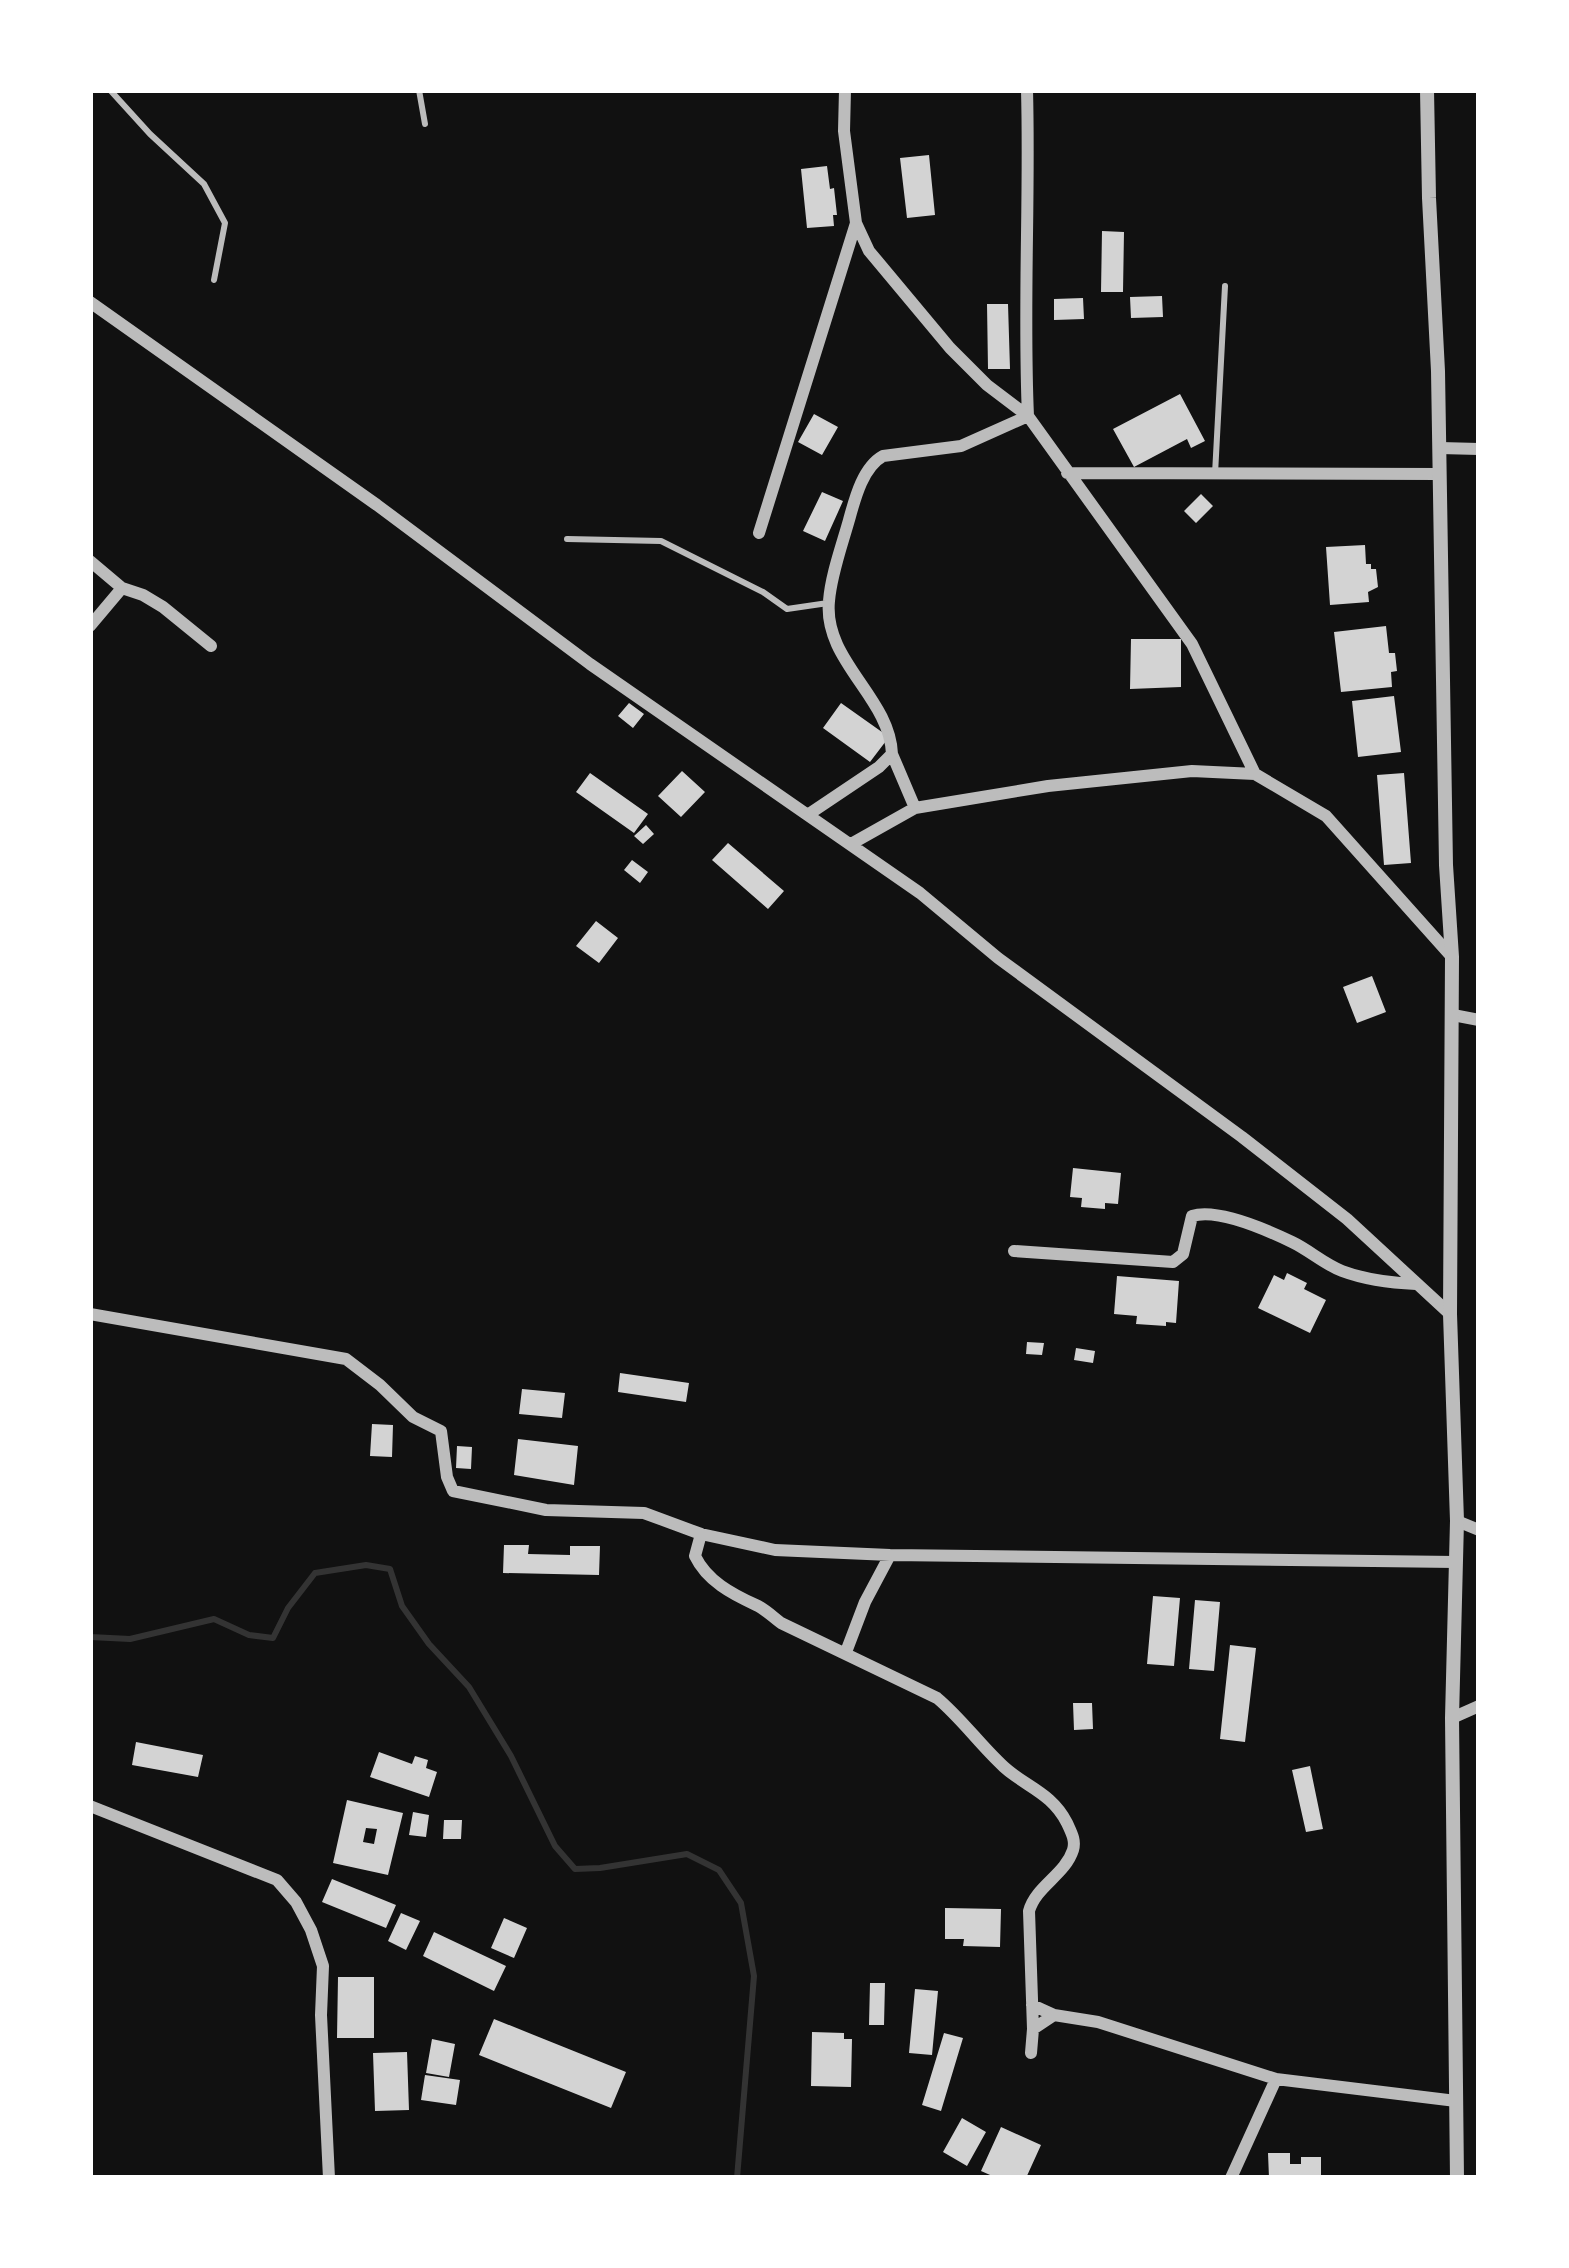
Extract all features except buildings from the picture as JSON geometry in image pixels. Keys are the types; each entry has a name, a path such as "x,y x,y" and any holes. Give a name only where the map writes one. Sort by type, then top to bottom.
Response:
{"street":[{"path":"845,90 844,131 856,223 869,251 950,348 987,386 1028,416 1192,644 1256,774"},
{"path":"1027,90 1024,338 1028,416"},
{"path":"1427,90 1453,1015 1450,1314 1456,1521 1452,1718 1456,2178"},
{"path":"759,533 856,223"},
{"path":"90,302 377,505 590,664 920,893 998,958 1347,1219 1450,1314"},
{"path":"915,808 878,711 838,648 830,624 828,603 850,515 872,462 883,456 961,446 1028,416"},
{"path":"1440,448 1479,449"},
{"path":"1067,473 1440,474"},
{"path":"90,561 122,588 143,595 212,646"},
{"path":"90,626 122,588"},
{"path":"809,814 892,754"},
{"path":"851,844 915,808 1048,786 1192,771 1256,774 1326,816 1452,957"},
{"path":"1453,1015 1479,1020"},
{"path":"1014,1251 1173,1262 1184,1254 1192,1216 1206,1214 1260,1228 1294,1242 1336,1269 1367,1280 1418,1284"},
{"path":"90,1314 346,1359 413,1417 441,1431 453,1491 546,1510 644,1514 701,1534 775,1550 1456,1562"},
{"path":"1456,1521 1479,1530"},
{"path":"701,1534 695,1556 712,1579 781,1623 937,1698 1006,1769 1032,1784 1061,1812 1073,1836 1073,1849 1032,1898 1029,1911 1030,2054"},
{"path":"846,1652 890,1555"},
{"path":"1452,1718 1479,1706"},
{"path":"90,1806 277,1880 296,1902 322,1966 329,2178"},
{"path":"1032,2006 1054,2015 1098,2021 1276,2079 1456,2101"},
{"path":"1033,2029 1054,2015"},
{"path":"1231,2178 1276,2079"}],"lane":[{"path":"110,90 204,184 225,223 214,280"},
{"path":"419,90 425,124"},
{"path":"1216,474 1226,286"},
{"path":"567,539 661,541 788,609 828,603"}],"waterway":[{"path":"90,1637 130,1639 214,1619 249,1635 273,1638 288,1608 315,1573 366,1565 390,1569 402,1606 469,1687 511,1756 555,1846 575,1869 687,1854 719,1870 741,1903 754,1976 737,2178"}]}
